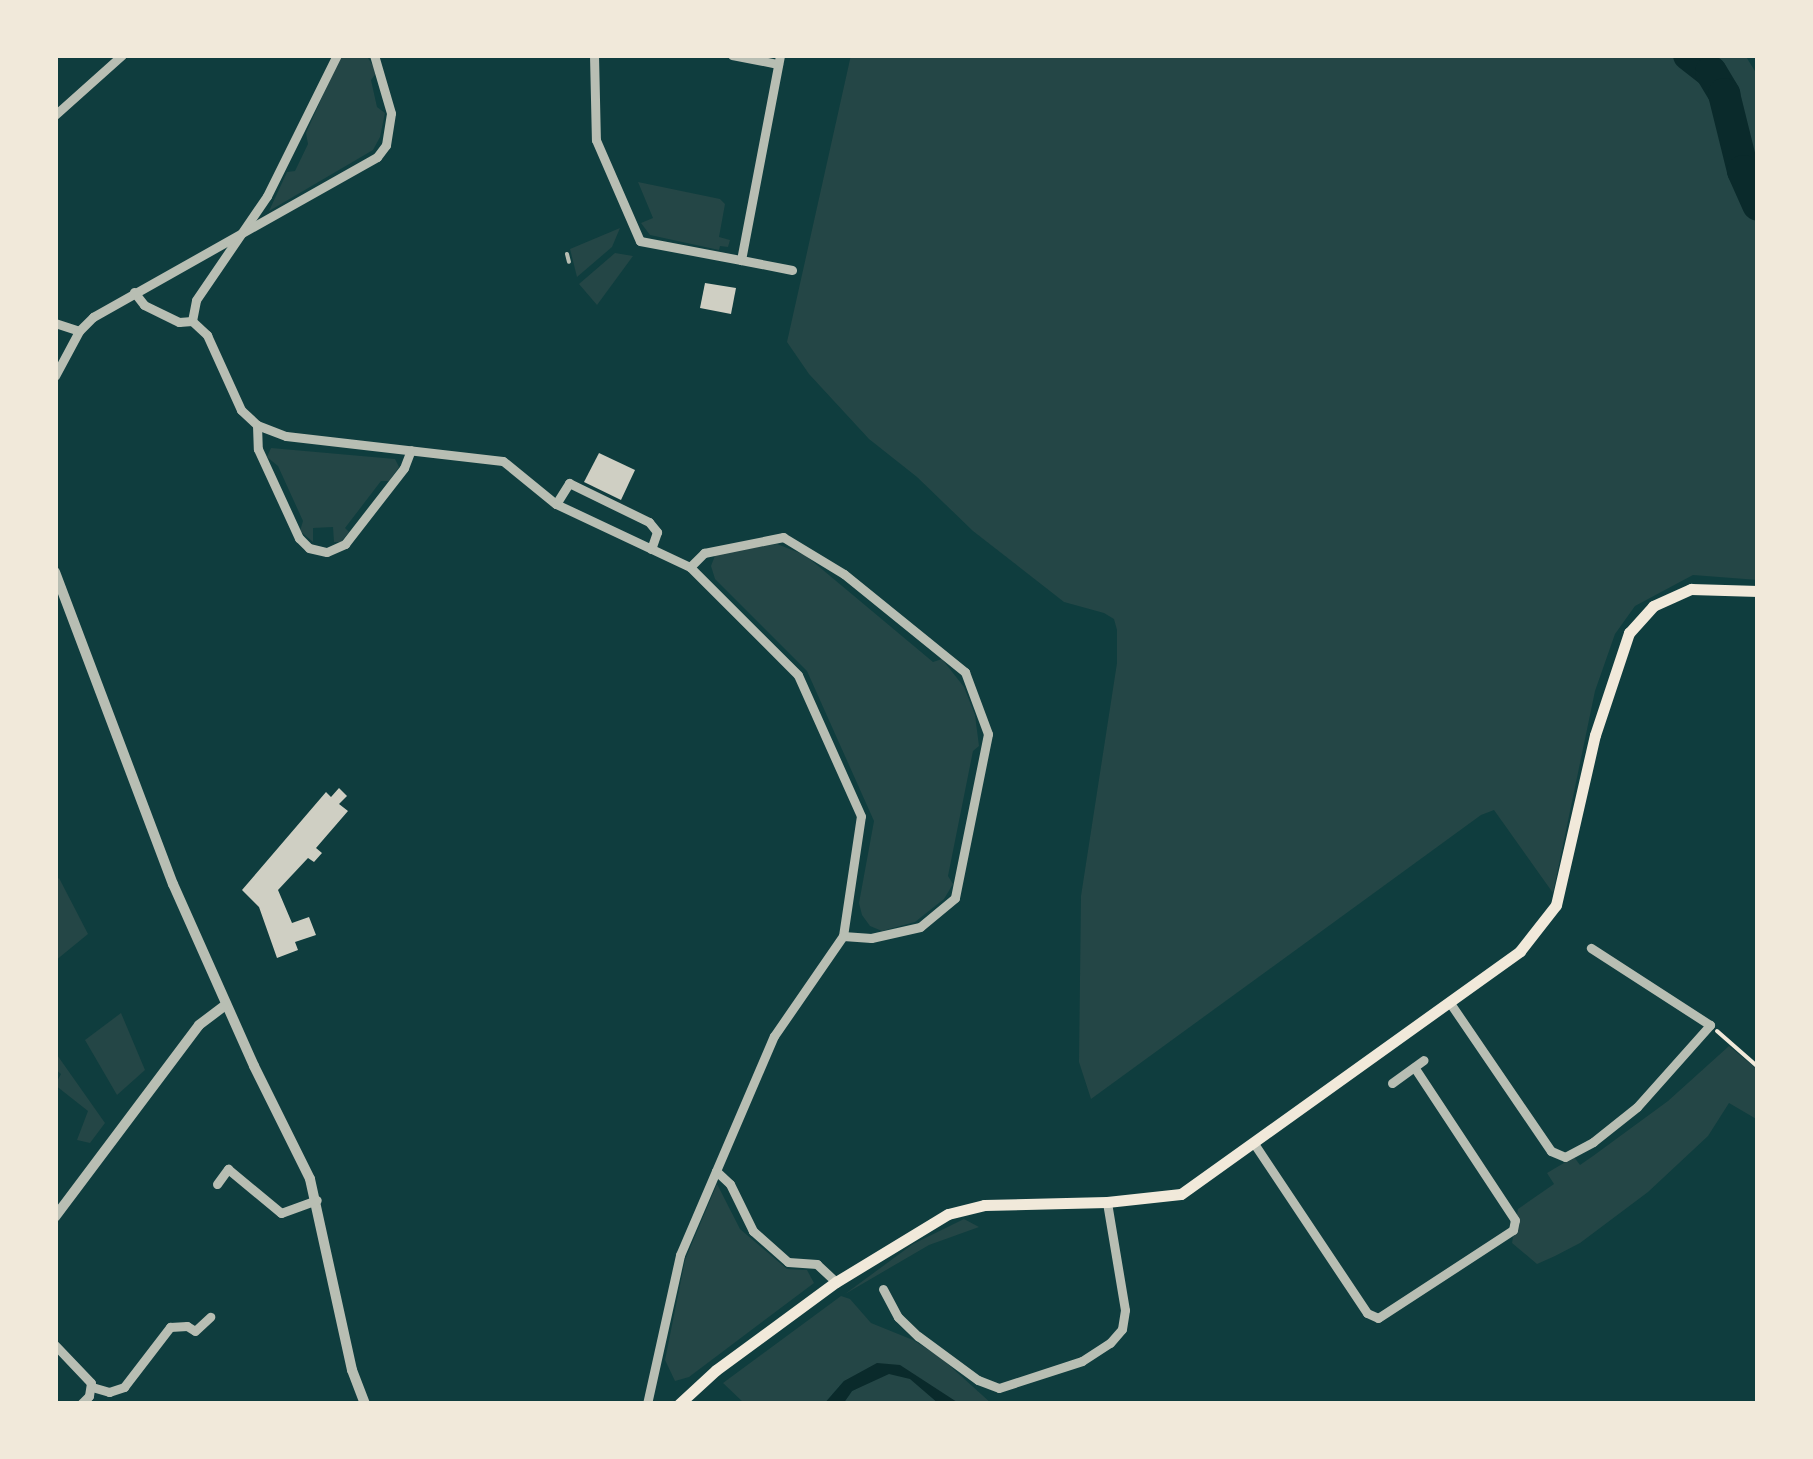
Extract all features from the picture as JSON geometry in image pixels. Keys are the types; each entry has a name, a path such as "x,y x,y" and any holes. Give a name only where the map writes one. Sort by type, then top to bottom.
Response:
{"main road":[{"path":"679,1404 716,1370 836,1282 948,1214 984,1206 1160,1199 1203,1182 1520,951 1556,905 1618,660 1641,617 1653,606 1691,589 1758,591"}],"street":[{"path":"55,114 122,55"},
{"path":"192,320 196,300 231,243 267,196 337,55"},
{"path":"55,376 79,331 134,292 231,243 377,157 386,146 391,113 374,55"},
{"path":"594,55 596,140 640,241 792,270"},
{"path":"732,55 779,60 741,260"},
{"path":"134,292 144,304 179,322 192,320"},
{"path":"192,320 206,335 241,410 257,425 286,436 503,461 556,504 690,567 798,675 861,816 843,936 774,1036 680,1256 647,1404"},
{"path":"55,322 79,331"},
{"path":"257,425 258,449 299,538 308,548 327,552 345,544 404,468 411,450"},
{"path":"556,504 569,484 620,508 655,527 651,549"},
{"path":"690,567 704,553 758,540 784,537 801,544 942,650 965,672 978,698 988,734 955,898 920,927 871,938 843,936"},
{"path":"55,572 122,757 226,1005 318,1200 352,1370 366,1404"},
{"path":"1450,1002 1551,1151 1565,1156 1593,1142 1637,1107 1708,1022 1590,948"},
{"path":"55,1216 199,1025 226,1005"},
{"path":"1392,1082 1424,1060"},
{"path":"1254,1145 1368,1314 1378,1318 1513,1230 1515,1220 1414,1067"},
{"path":"216,1184 228,1169 280,1212 318,1200"},
{"path":"716,1171 730,1184 752,1231 788,1262 816,1264 836,1282"},
{"path":"883,1289 898,1318 978,1380 999,1388 1082,1361 1110,1343 1122,1328 1125,1310 1107,1202"},
{"path":"55,1345 92,1388 110,1392 124,1387 170,1327 187,1326 195,1332 210,1317"},
{"path":"82,1404 92,1388"}],"lane":[{"path":"567,254 569,262"}],"path":[{"path":"1708,1022 1758,1067"}],"shaded area":[{"path":"341,55 366,55 377,72 371,80 377,107 385,113 380,137 373,150 269,211 287,172 295,171 308,144 306,133"},
{"path":"851,55 1745,55 1758,76 1758,580 1693,575 1635,606 1615,634 1595,691 1553,893 1494,810 1481,815 1091,1099 1079,1062 1081,896 1117,663 1117,630 1114,619 1064,602 973,531 917,477 869,439 809,374 787,342"},
{"path":"638,182 720,199 725,204 719,237 730,240 728,247 720,246 719,250 650,235 641,223 653,218"},
{"path":"620,228 612,247 577,277 570,249"},
{"path":"615,253 633,256 597,305 579,284"},
{"path":"271,448 395,459 399,467 389,481 381,481 345,528 349,532 341,542 334,542 333,527 313,528 313,542 300,531 303,521 278,466 267,457"},
{"path":"777,544 805,555 933,662 942,659 964,687 975,715 979,746 973,751 948,876 953,884 944,899 915,922 882,931 870,926 862,915 859,903 874,821 807,671 715,579 711,566 716,553"},
{"path":"59,878 88,934 55,961 55,881"},
{"path":"121,1013 145,1070 117,1095 85,1040"},
{"path":"1729,1046 1758,1070 1758,1120 1729,1103 1708,1136 1648,1192 1580,1243 1555,1256 1537,1264 1512,1243 1518,1209 1554,1184 1547,1173 1574,1157 1580,1165 1593,1156 1668,1101"},
{"path":"55,1052 105,1123 90,1143 77,1140 88,1111 55,1085 61,1074 55,1069"},
{"path":"717,1184 740,1229 787,1269 807,1270 814,1283 689,1377 675,1381 665,1360 685,1260"},
{"path":"964,1219 979,1227 929,1245 845,1294 913,1244"},
{"path":"841,1296 850,1299 871,1323 913,1340 940,1357 992,1404 843,1404 852,1391 876,1378 844,1381 824,1404 745,1404 723,1383"},
{"path":"877,1363 900,1365 960,1404 939,1404 910,1379 889,1374 852,1391 843,1404 824,1404 844,1381"}],"building":[{"path":"705,283 736,288 731,314 700,308"},
{"path":"599,453 635,470 621,500 584,482"},
{"path":"339,788 347,796 339,804 348,811 316,848 322,853 314,862 308,858 278,890 292,923 309,917 316,935 295,942 298,950 277,958 259,907 242,890 326,792 331,797"}],"waterway":[{"path":"1689,55 1711,72 1724,94 1743,171 1758,205"}]}
